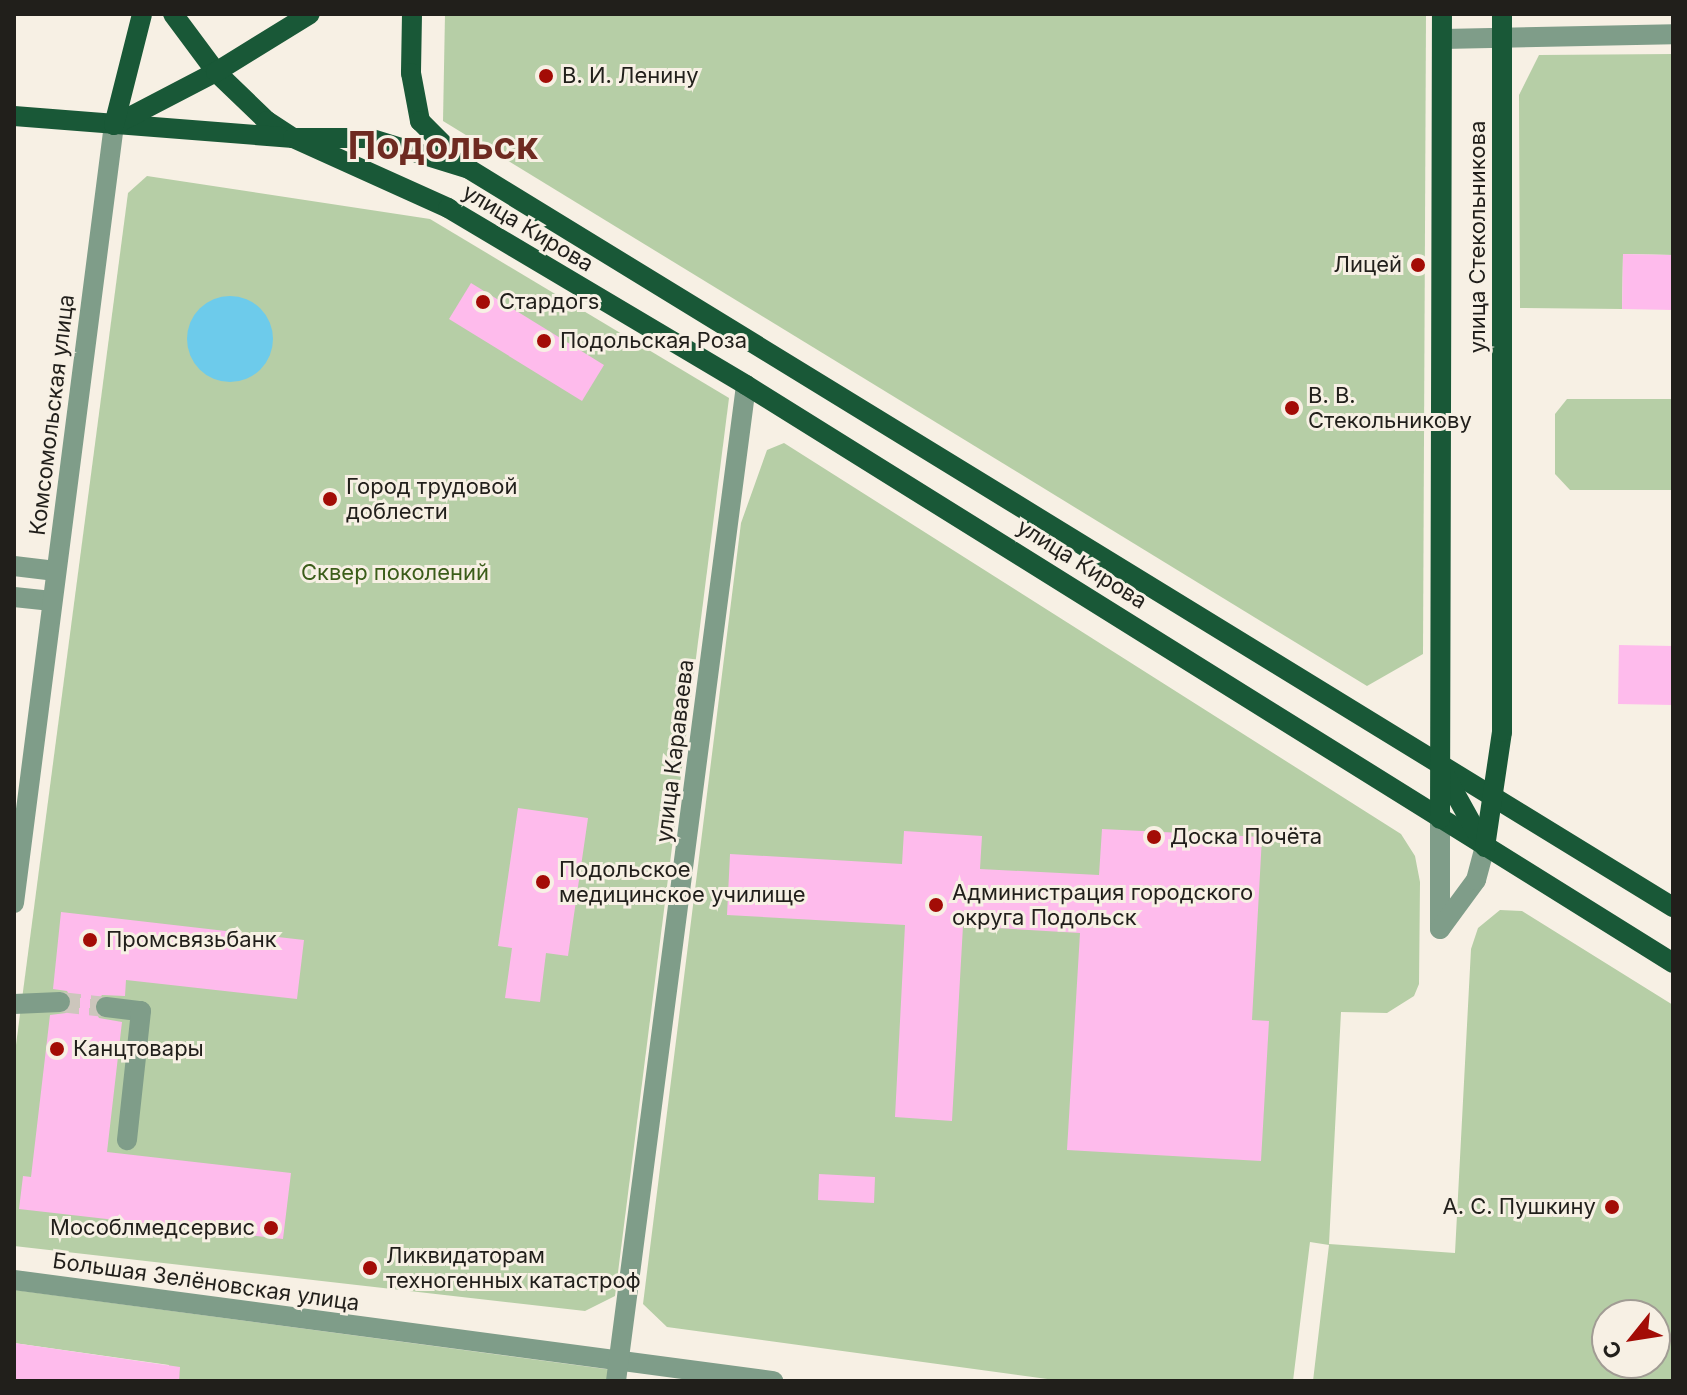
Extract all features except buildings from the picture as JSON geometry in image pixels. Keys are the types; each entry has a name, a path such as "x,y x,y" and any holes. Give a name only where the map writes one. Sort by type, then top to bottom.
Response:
{"main road":[{"path":"114,125 142,14"},
{"path":"173,14 216,72 267,121 293,138"},
{"path":"114,125 216,72 310,14"},
{"path":"412,14 411,73 420,121 469,169"},
{"name":"улица Стекольникова","path":"1440,819 1442,14"},
{"name":"улица Стекольникова","path":"1485,847 1496,797 1502,732 1502,14"},
{"path":"14,116 293,138"},
{"name":"улица Кирова","path":"293,138 369,138 469,169 1673,907"},
{"name":"улица Кирова","path":"293,138 448,208 746,385 1673,963"},
{"path":"1438,761 1485,847"}],"street":[{"path":"1443,39 1673,34"},
{"name":"Комсомольская улица","path":"14,903 114,125"},
{"name":"улица Караваева","path":"617,1371 746,385"},
{"path":"14,566 56,571"},
{"path":"14,597 52,601"},
{"path":"1440,819 1440,929 1476,880 1485,847"},
{"path":"14,1004 60,1002"},
{"path":"106,1007 141,1011 127,1140"},
{"name":"Большая Зелёновская улица","path":"14,1280 617,1371 773,1381"}],"green space":[{"path":"445,14 1426,14 1423,654 1367,686 443,121"},
{"path":"1673,54 1673,255 1623,254 1622,309 1520,308 1519,95 1539,55"},
{"name":"Сквер поколений","path":"147,176 430,219 729,398 615,1296 585,1311 14,1246 14,1060 128,193"},
{"path":"1567,399 1673,399 1673,490 1570,490 1555,474 1555,414"},
{"path":"784,443 1401,834 1415,856 1420,882 1419,984 1414,996 1387,1013 1341,1012 1329,1244 1455,1253 1471,949 1478,928 1500,910 1522,911 1673,1005 1673,1381 1313,1381 1329,1245 1310,1242 1293,1381 1062,1381 667,1327 643,1304 741,523 767,450"},
{"path":"15,1290 613,1370 612,1381 167,1381 169,1365 14,1343"}],"water":[{"path":"230,296 254,303 266,315 273,339 266,363 254,375 230,382 206,375 194,363 187,339 194,315 206,303"}],"tunnel":[{"path":"60,1002 106,1007"}],"place":[{"name":"В. И. Ленину","path":"546,76"},
{"name":"Лицeй","path":"1418,265"},
{"name":"Стардогs","path":"483,302"},
{"name":"Подольская Роза","path":"544,341"},
{"name":"В. В. Стекольникову","path":"1292,408"},
{"name":"Город трудовой доблести","path":"330,499"},
{"name":"Доска Почёта","path":"1154,837"},
{"name":"Подольское медицинское училище","path":"543,882"},
{"name":"Администрация городского округа Подольск","path":"936,905"},
{"name":"Промсвязьбанк","path":"90,940"},
{"name":"Канцтовары","path":"57,1049"},
{"name":"А. С. Пушкину","path":"1612,1207"},
{"name":"Мособлмедсервис","path":"271,1228"},
{"name":"Ликвидаторам техногенных катастроф","path":"370,1268"}],"district":[{"name":"Подольск","path":"443,146"}]}
